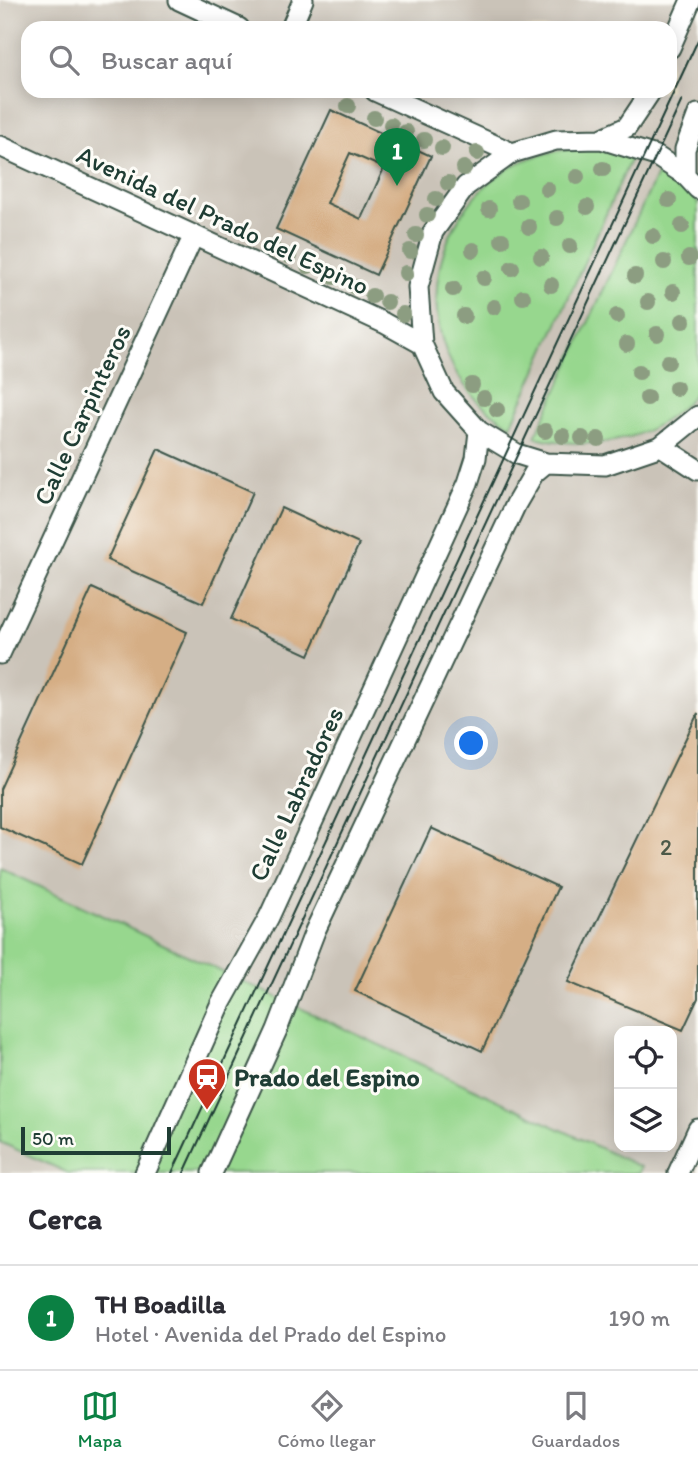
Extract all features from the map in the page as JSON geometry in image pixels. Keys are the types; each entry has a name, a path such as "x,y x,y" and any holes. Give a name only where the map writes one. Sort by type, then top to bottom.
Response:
{"street":[{"path":"179,0 224,21"},
{"path":"294,21 303,0"},
{"path":"677,31 691,0"},
{"path":"390,98 512,153"},
{"path":"601,139 626,127 646,98"},
{"path":"692,182 685,149 698,114"},
{"path":"692,182 646,151 601,139 556,140 512,153 466,186 433,232 418,287 422,344 443,392 479,431 517,454 546,463 605,465 661,446 698,416"},
{"name":"Avenida del Prado del Espino","path":"0,146 384,323 422,344"},
{"name":"Calle Carpinteros","path":"0,654 194,235"},
{"name":"Calle Labradores","path":"145,1173 221,1003 269,917 462,495 476,458 479,431"},
{"path":"661,446 698,470"},
{"path":"212,1173 277,1030 315,931 386,780 516,504 534,473 546,463"},
{"path":"678,1173 698,1129"}],"shaded area":[{"path":"0,0 698,0 698,1173 0,1173"}],"green space":[{"path":"572,148 601,149 632,156 511,426 474,397 452,364 441,333 436,302 439,270 448,240 463,212 484,187 518,163"},
{"path":"660,168 690,192 698,203 698,389 682,407 664,421 625,438 581,443 535,437"},
{"path":"0,868 641,1167 639,1173 68,1173 0,1142"}],"building":[{"path":"331,110 431,156 376,275 276,229","holes":["350,153 384,168 361,219 327,203"]},
{"path":"158,449 253,492 203,603 107,560"},
{"path":"281,508 359,544 309,655 231,619"},
{"path":"92,588 187,632 82,864 0,827 0,789"},
{"path":"698,713 698,998 683,1030 568,982"},
{"path":"431,828 558,887 482,1051 355,991"}],"tram line":[{"path":"677,85 698,40"},
{"path":"172,1173 671,98"},
{"path":"184,1173 682,100"}],"place":[{"name":"TH Boadilla","path":"397,186"},
{"name":"Prado del Espino","path":"207,1111"}]}
